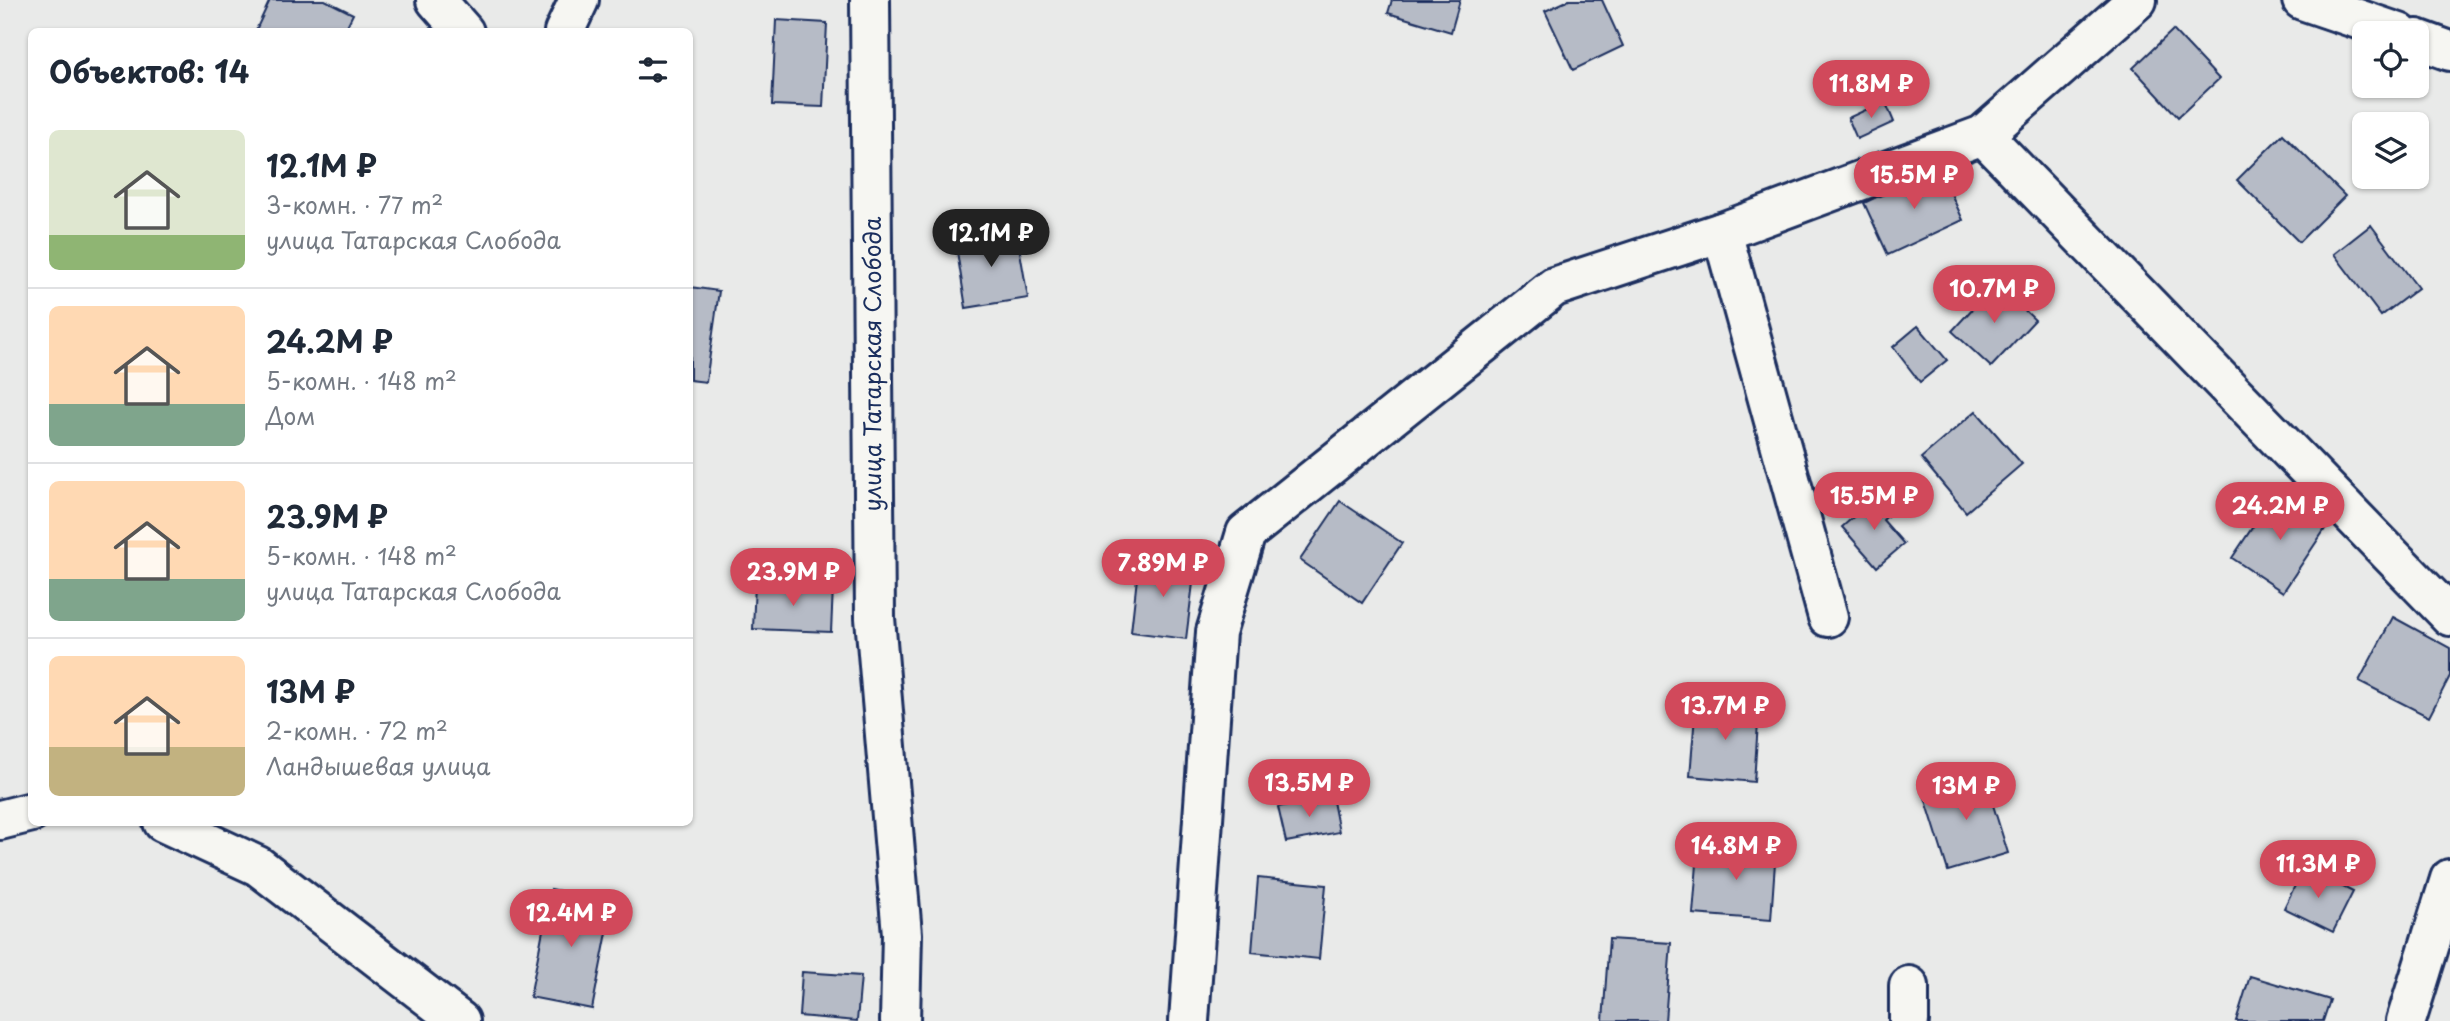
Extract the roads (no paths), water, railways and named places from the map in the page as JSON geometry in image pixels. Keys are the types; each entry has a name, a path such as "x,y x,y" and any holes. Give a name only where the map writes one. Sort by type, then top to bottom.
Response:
{"street":[{"path":"436,0 460,28"},
{"path":"566,28 579,0"},
{"name":"улица Татарская Слобода","path":"870,0 875,618 902,934 900,1021"},
{"path":"1189,1021 1216,632 1246,533 1554,287 1722,232 1983,135 2137,0"},
{"path":"2301,0 2363,21"},
{"path":"2429,43 2450,51"},
{"path":"1983,135 2450,616"},
{"path":"1722,232 1828,617"},
{"path":"0,820 28,813"},
{"path":"172,826 258,866 460,1021"},
{"path":"2406,1021 2450,879"}]}
